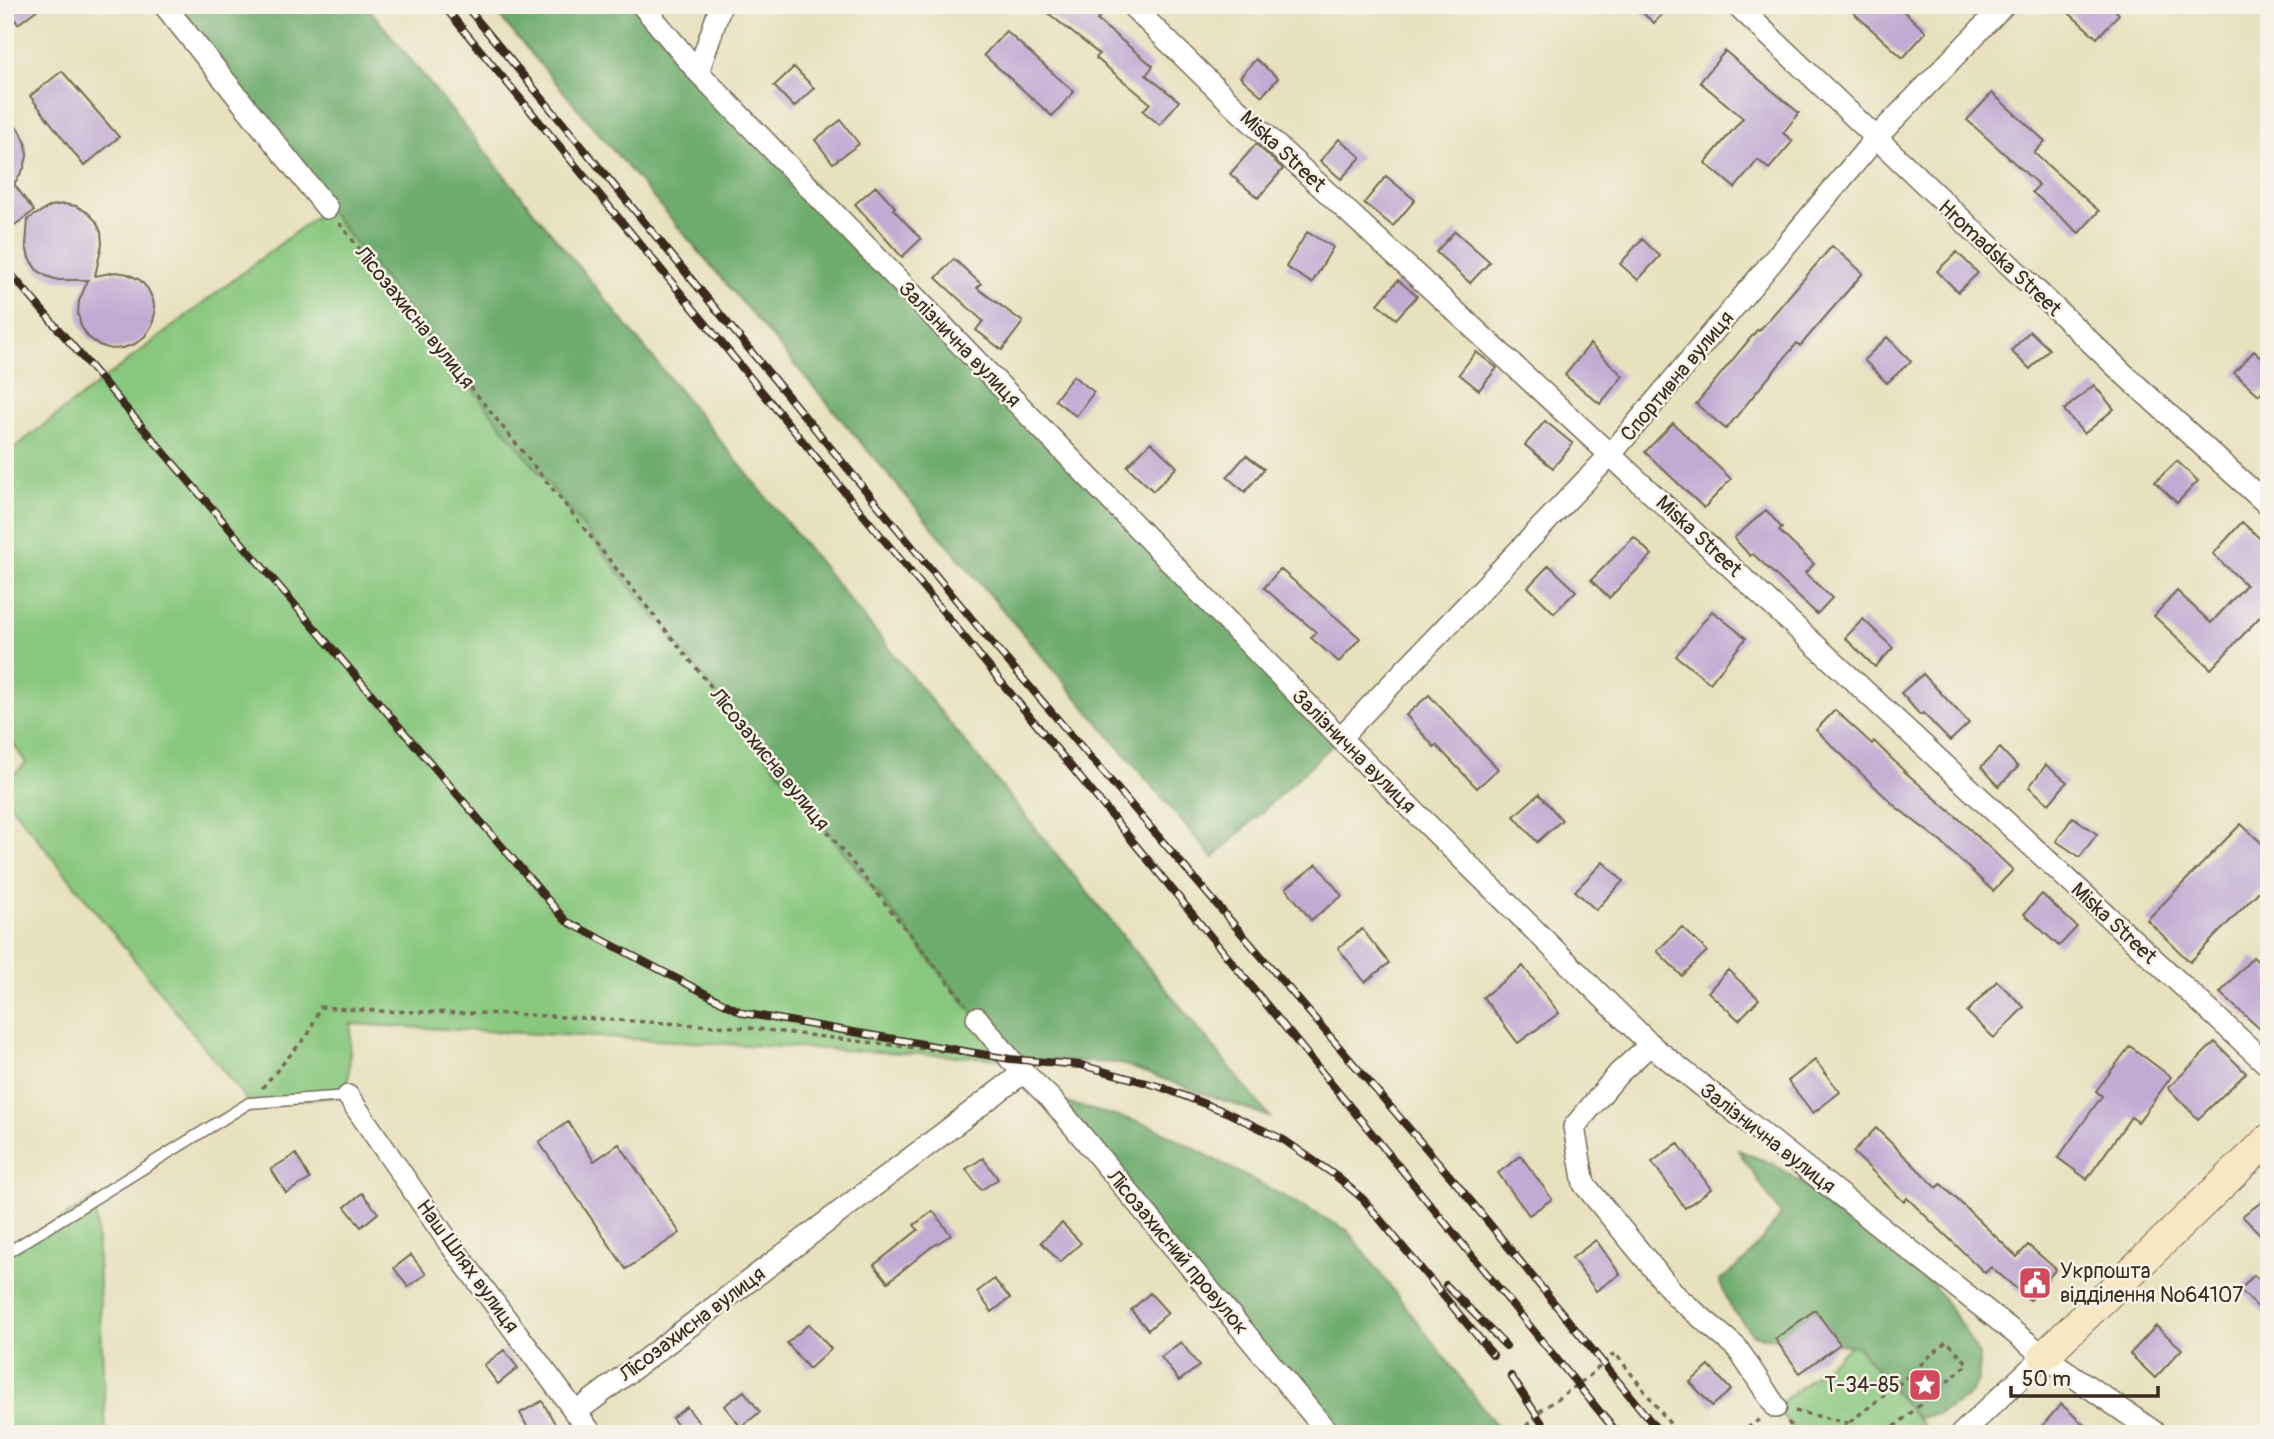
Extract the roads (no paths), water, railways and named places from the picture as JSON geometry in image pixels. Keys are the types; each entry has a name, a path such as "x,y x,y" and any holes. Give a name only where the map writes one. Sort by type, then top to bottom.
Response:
{"street":[{"path":"164,5 327,208"},
{"name":"Залізнична вулиця","path":"642,5 698,72 1340,738 1651,1044 2044,1356 2157,1434"},
{"path":"698,72 721,5"},
{"name":"Miska Street","path":"1131,5 1233,105 2269,1066"},
{"name":"Hromadska Street","path":"1737,5 2115,366 2269,506"},
{"name":"Спортивна вулиця","path":"1340,738 1611,454 1875,139 2004,5"},
{"path":"977,1018 1017,1066"},
{"path":"1651,1044 1619,1073 1574,1127 1584,1184 1677,1297 1737,1348 1776,1407"},
{"name":"Лісозахисна вулиця","path":"575,1413 1017,1066"},
{"name":"Лісозахисний провулок","path":"1017,1066 1051,1099 1329,1434"},
{"name":"Наш Шлях вулиця","path":"348,1096 450,1244 592,1434"},
{"path":"1961,1434 2269,1139"}],"lane":[{"path":"5,1254 249,1103 348,1096"}],"railway":[{"path":"443,5 1618,1434"},
{"path":"465,5 981,630 1461,1189 1661,1434"},
{"path":"5,267 566,921 743,1013 1010,1059 1081,1065 1158,1086 1226,1112 1284,1140 1336,1176 1363,1199 1493,1355"},
{"path":"1446,1285 1506,1346"},
{"path":"1511,1376 1549,1434"}],"place":[{"name":"Укрпошта відділення №64107","path":"2035,1283"},
{"name":"Т-34-85","path":"1925,1385"}]}
